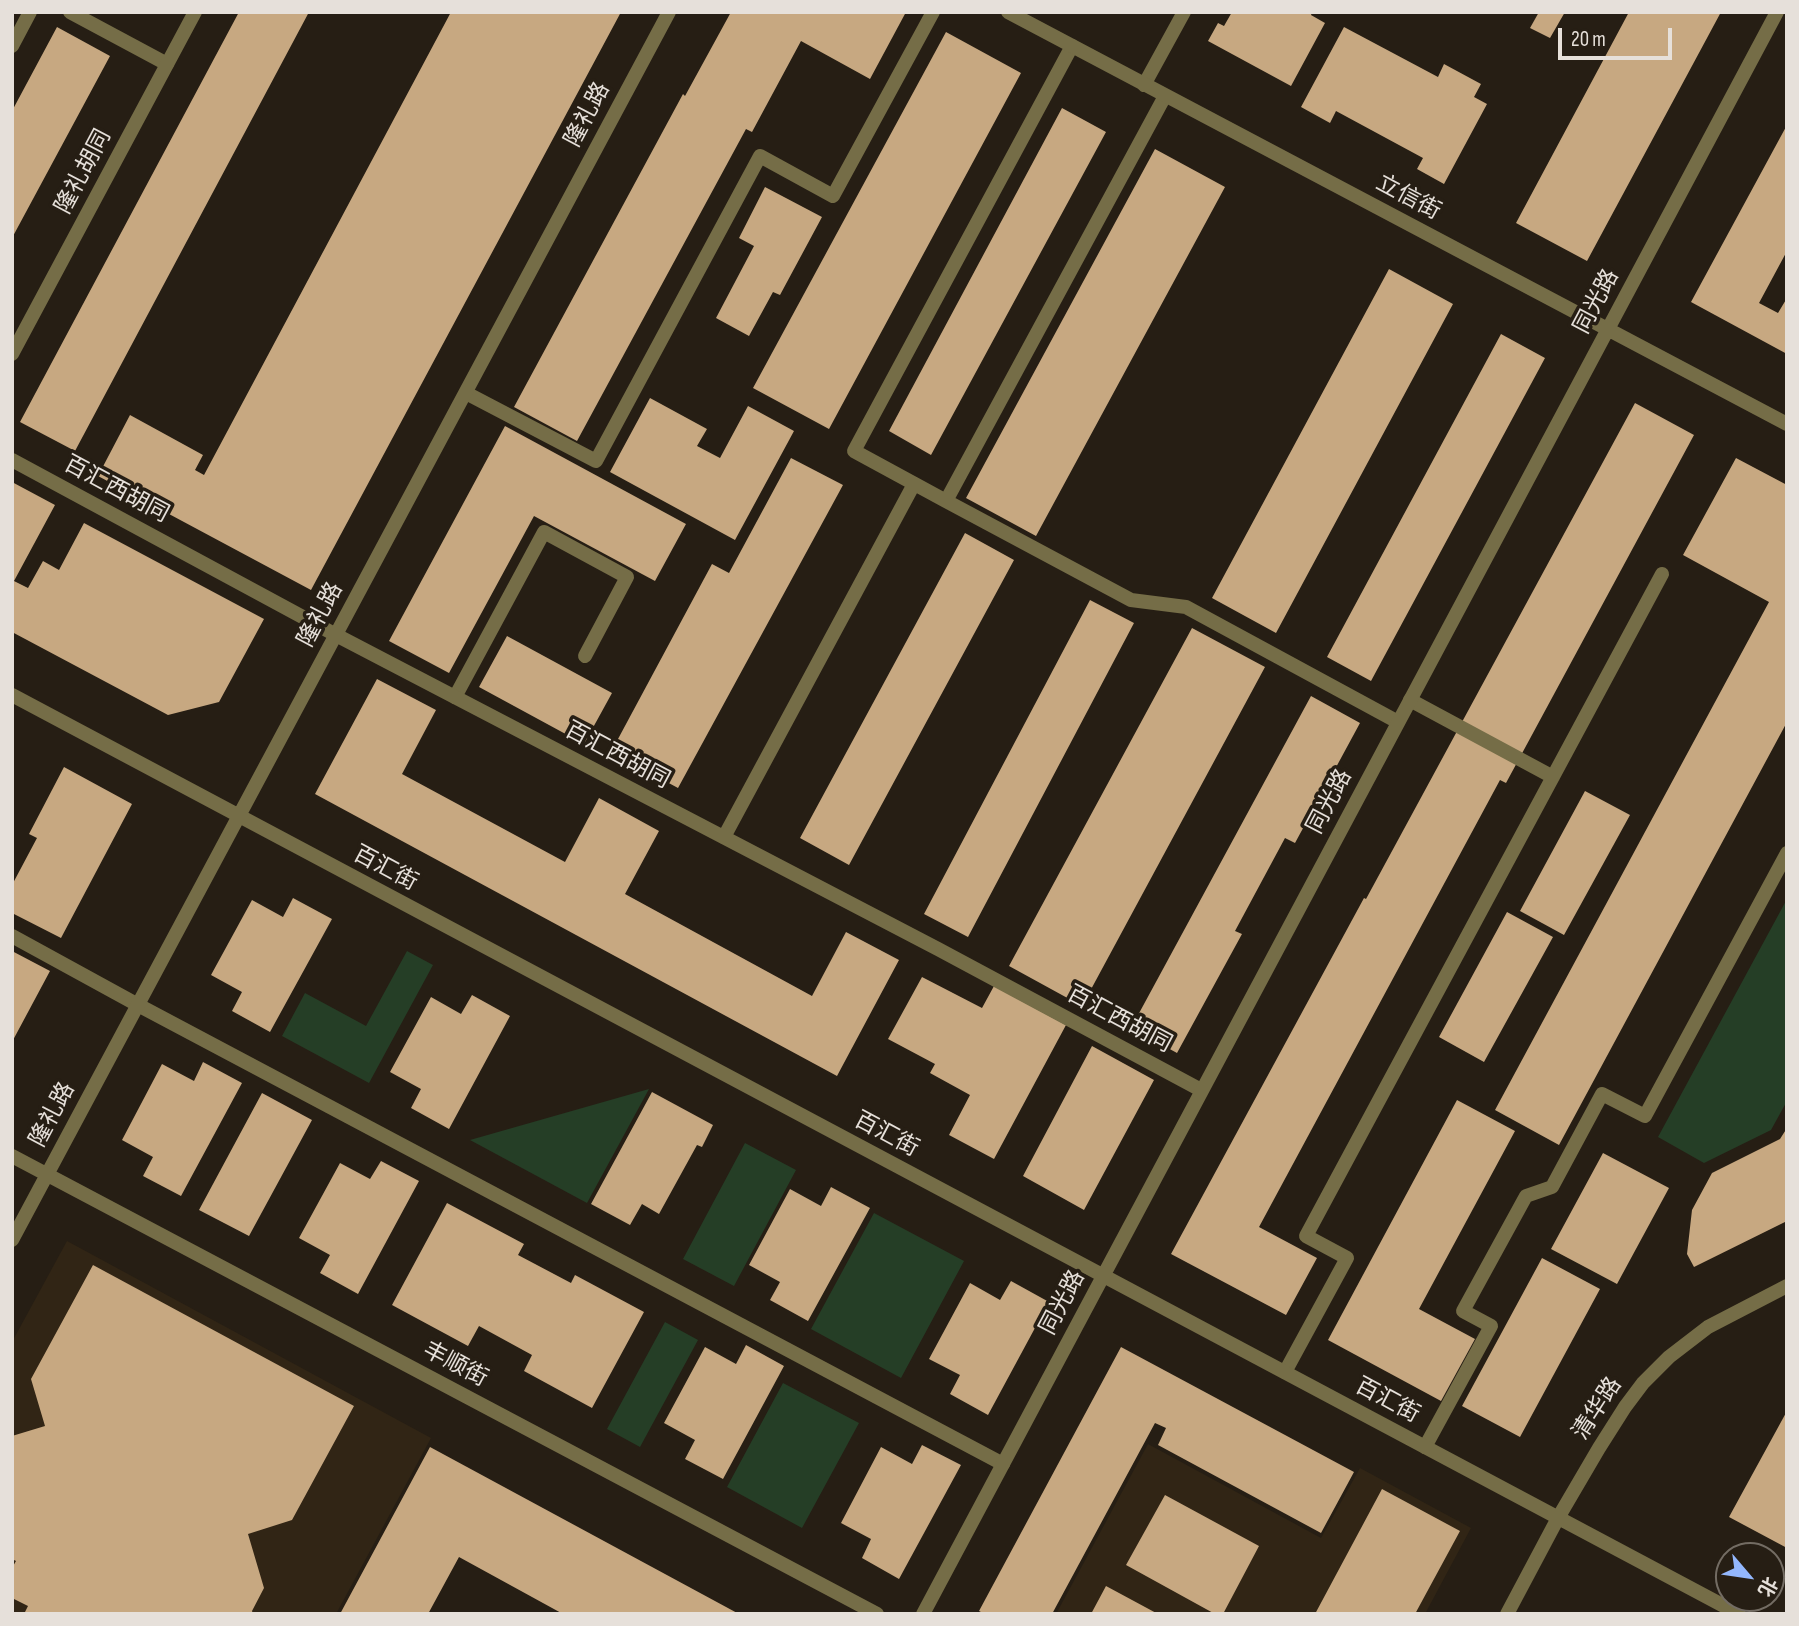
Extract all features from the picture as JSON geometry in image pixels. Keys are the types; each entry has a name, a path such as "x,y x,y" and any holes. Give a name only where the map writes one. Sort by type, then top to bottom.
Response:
{"street":[{"path":"12,46 30,12"},
{"path":"71,12 167,64"},
{"name":"隆礼胡同","path":"12,354 195,12"},
{"name":"隆礼路","path":"12,1240 669,12"},
{"path":"466,393 596,461 760,156 833,196 933,12"},
{"name":"立信街","path":"1008,12 1787,424"},
{"path":"1144,85 1184,12"},
{"name":"同光路","path":"923,1614 1777,12"},
{"path":"1072,46 854,452 1131,600 1186,607 1398,722"},
{"path":"946,501 1165,96"},
{"name":"百汇西胡同","path":"12,460 336,635 926,942 1201,1090"},
{"path":"724,838 914,484"},
{"path":"455,697 544,532 627,577 585,656"},
{"path":"1285,1372 1347,1258 1306,1236 1662,574"},
{"name":"百汇街","path":"12,695 1739,1614"},
{"path":"1410,700 1553,778"},
{"path":"1425,1447 1491,1326 1464,1311 1526,1196 1552,1187 1602,1094 1645,1116 1787,853"},
{"path":"12,936 1003,1464"},
{"name":"丰顺街","path":"12,1156 877,1614"},
{"name":"清华路","path":"1507,1614 1558,1518 1643,1382 1669,1357 1708,1327 1787,1286"}],"shaded area":[{"path":"67,1241 431,1438 336,1614 12,1614 12,1342"},
{"path":"1148,1444 1321,1538 1360,1468 1471,1528 1425,1614 1056,1614"}],"green space":[{"path":"1787,899 1787,1101 1771,1130 1704,1163 1658,1137"},
{"path":"407,951 433,965 369,1083 282,1036 305,993 366,1026"},
{"path":"649,1089 587,1203 470,1140"},
{"path":"745,1143 796,1170 734,1286 683,1259"},
{"path":"874,1213 964,1261 901,1378 811,1329"},
{"path":"665,1322 698,1340 640,1447 607,1429"},
{"path":"783,1383 859,1423 802,1528 727,1487"}],"building":[{"path":"239,12 309,12 75,451 20,422"},
{"path":"451,12 621,12 311,590 98,476 130,415 203,455 195,470 204,475"},
{"path":"731,12 906,12 870,79 801,41 752,132 746,129 577,441 514,407 683,94 685,96"},
{"path":"1232,12 1312,12 1311,15 1325,23 1291,86 1208,41 1218,23 1224,26"},
{"path":"1539,12 1565,12 1550,38 1530,28"},
{"path":"1629,12 1721,12 1587,261 1516,223"},
{"path":"57,27 110,56 12,238 12,111"},
{"path":"1344,27 1438,77 1444,64 1481,84 1474,97 1487,104 1444,184 1417,169 1423,158 1336,111 1330,123 1301,107"},
{"path":"946,32 1021,73 829,429 753,388"},
{"path":"1062,108 1106,132 931,455 889,431"},
{"path":"1787,125 1787,251 1759,303 1778,313 1787,298 1787,354 1691,302"},
{"path":"1155,149 1225,187 1036,536 966,498"},
{"path":"765,187 822,217 780,295 773,292 749,336 716,318 754,246 739,238"},
{"path":"1389,269 1453,304 1276,633 1212,598"},
{"path":"1501,334 1545,358 1371,681 1327,657"},
{"path":"650,398 707,429 697,446 720,458 748,406 794,431 735,540 610,472"},
{"path":"1635,403 1694,435 1506,783 1500,780 1259,1227 1317,1258 1286,1315 1171,1254"},
{"path":"505,426 686,524 655,581 534,516 449,673 389,641"},
{"path":"791,458 843,485 678,788 611,752 712,564 729,573"},
{"path":"1736,458 1787,485 1787,722 1559,1145 1495,1110 1769,602 1683,555"},
{"path":"12,482 55,505 14,581 28,588 43,561 59,570 84,523 264,619 219,702 168,715 12,632"},
{"path":"965,533 1014,560 849,865 800,838"},
{"path":"1090,600 1134,623 968,937 924,914"},
{"path":"1192,628 1265,667 1082,1006 1009,966"},
{"path":"507,636 612,693 584,744 479,687"},
{"path":"377,679 436,710 402,774 565,862 599,798 659,831 625,894 812,996 846,932 899,960 837,1076 315,794"},
{"path":"1311,696 1360,723 1295,843 1285,838 1235,931 1242,934 1177,1053 1131,1028"},
{"path":"64,767 132,804 61,938 12,913 12,885 37,838 29,834"},
{"path":"1585,791 1630,815 1564,935 1520,911"},
{"path":"293,898 332,919 270,1032 232,1011 242,992 211,975 252,900 283,917"},
{"path":"1507,912 1553,937 1484,1062 1439,1037"},
{"path":"12,951 50,971 12,1042"},
{"path":"922,977 982,1008 994,986 1066,1025 994,1159 949,1135 970,1095 930,1073 935,1064 888,1039"},
{"path":"472,995 510,1016 449,1129 411,1108 421,1089 390,1072 431,997 461,1014"},
{"path":"1092,1046 1154,1080 1084,1210 1023,1176"},
{"path":"203,1062 242,1083 181,1196 143,1176 153,1157 122,1140 162,1064 194,1081"},
{"path":"652,1092 713,1125 702,1147 697,1145 659,1214 642,1204 630,1225 591,1204"},
{"path":"262,1093 312,1120 249,1236 199,1210"},
{"path":"1457,1100 1515,1131 1419,1309 1475,1339 1441,1401 1328,1340"},
{"path":"1787,1128 1787,1221 1694,1267 1687,1254 1692,1210 1712,1173 1780,1139"},
{"path":"1603,1153 1669,1188 1617,1284 1551,1249"},
{"path":"381,1161 419,1181 358,1294 320,1273 330,1255 299,1238 340,1163 370,1179"},
{"path":"831,1187 870,1208 808,1321 770,1300 780,1282 749,1265 790,1189 821,1206"},
{"path":"447,1203 524,1244 518,1255 571,1283 575,1275 644,1312 592,1408 524,1371 532,1355 479,1326 468,1346 392,1305"},
{"path":"1542,1258 1600,1289 1520,1437 1462,1406"},
{"path":"93,1265 354,1406 292,1520 248,1534 264,1588 253,1614 24,1614 28,1606 12,1598 12,1568 16,1561 12,1559 12,1436 45,1426 31,1379"},
{"path":"1011,1281 1049,1302 988,1415 950,1394 960,1375 929,1359 970,1283 1000,1300"},
{"path":"746,1345 784,1366 723,1479 685,1459 695,1440 664,1423 705,1347 736,1364"},
{"path":"1121,1347 1354,1472 1321,1533 1158,1445 1166,1428 1155,1423 1052,1614 985,1614 979,1611"},
{"path":"1787,1411 1787,1548 1785,1542 1776,1542 1729,1517"},
{"path":"922,1445 961,1465 899,1579 862,1558 871,1539 841,1523 881,1447 912,1464"},
{"path":"430,1447 739,1614 563,1614 459,1557 428,1614 340,1614"},
{"path":"1382,1489 1460,1531 1415,1614 1315,1614"},
{"path":"1165,1495 1259,1546 1223,1614 1215,1614 1126,1565"},
{"path":"1106,1586 1158,1614 1091,1614"}]}
